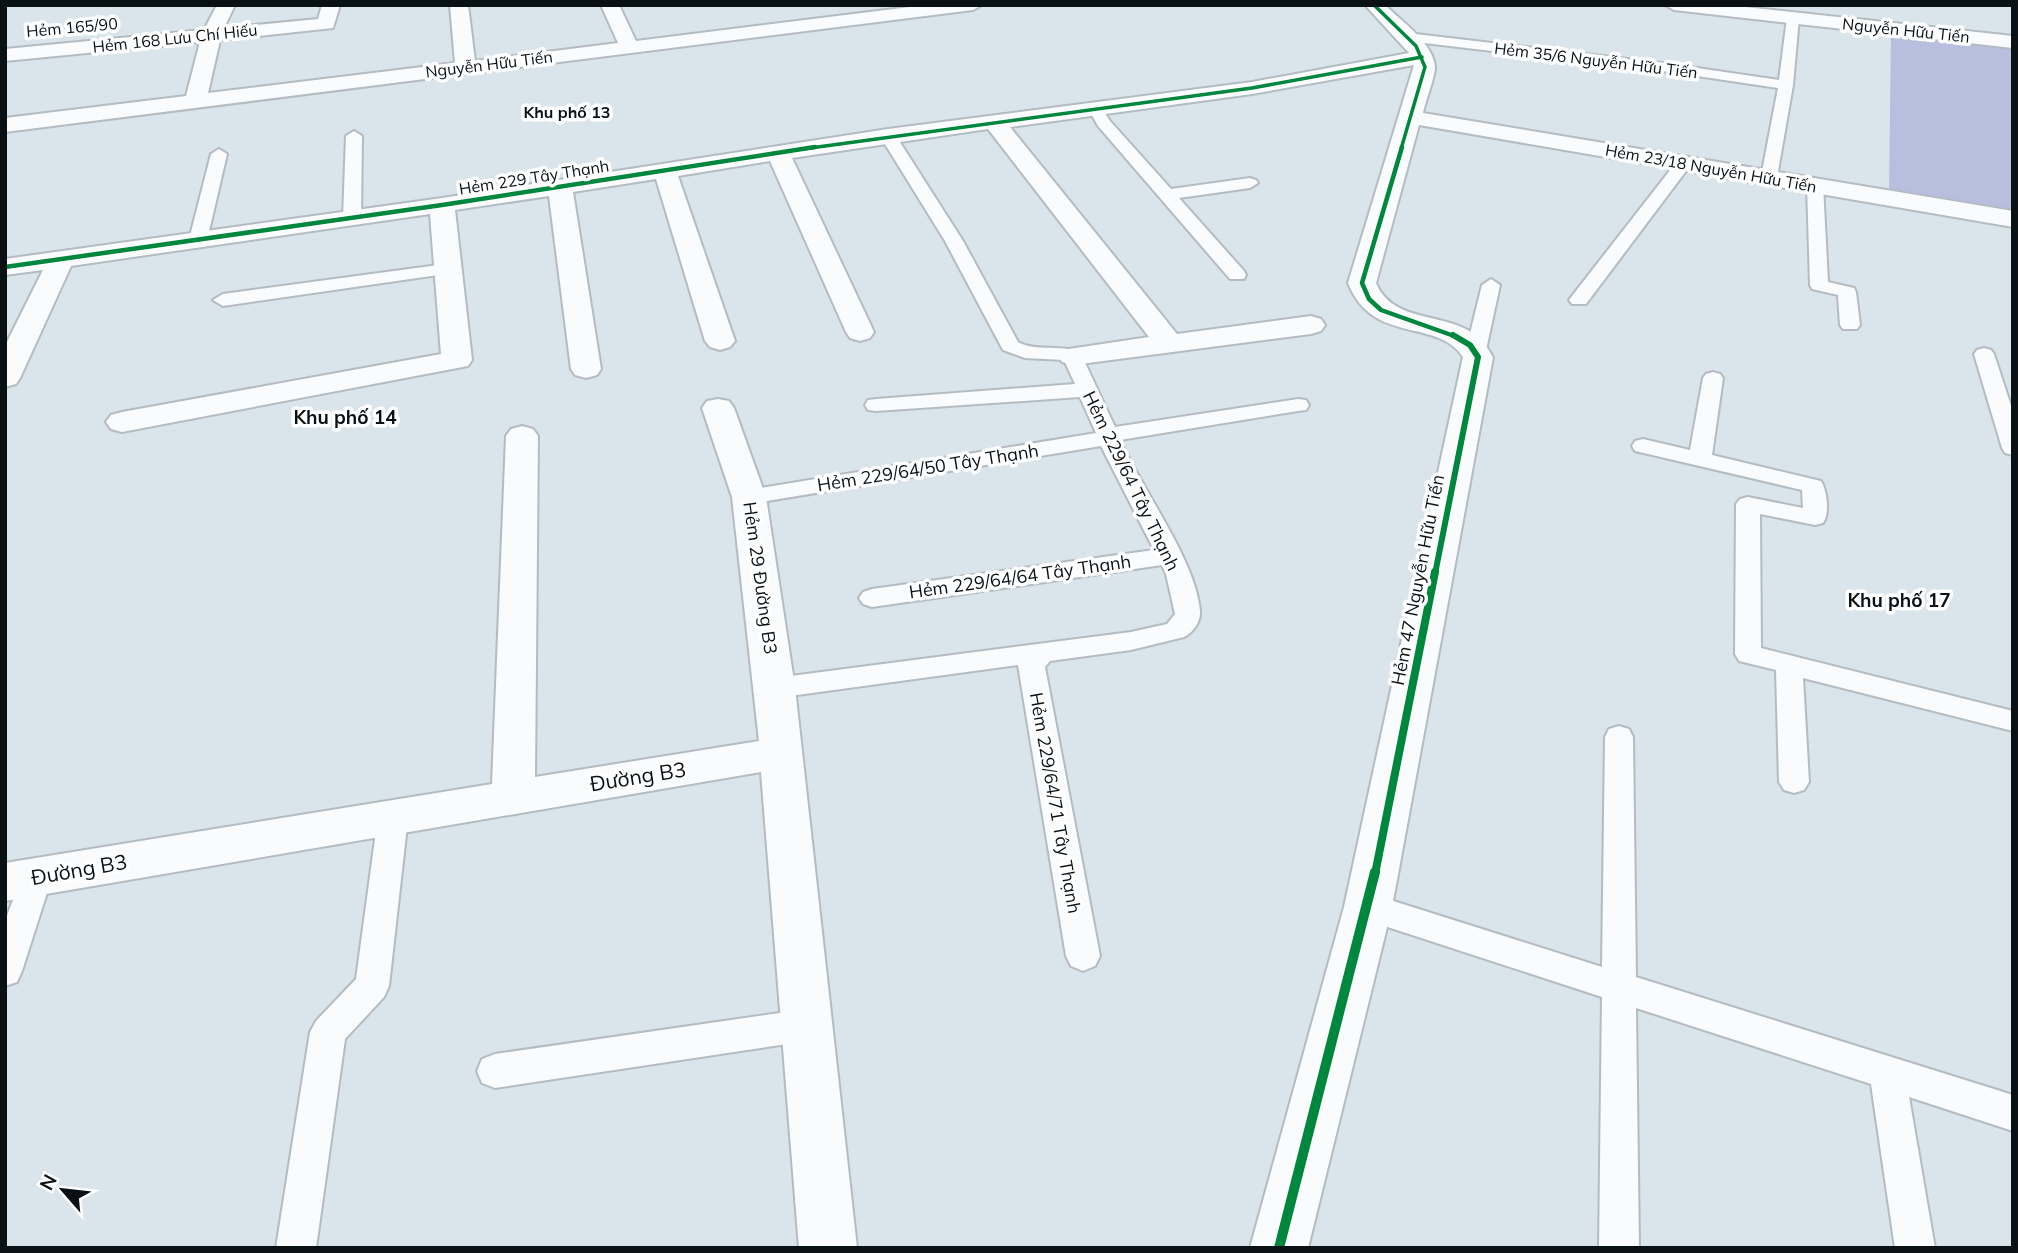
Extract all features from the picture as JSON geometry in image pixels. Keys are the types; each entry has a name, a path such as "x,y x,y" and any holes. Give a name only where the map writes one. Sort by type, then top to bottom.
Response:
{"street":[{"name":"Hẻm 168 Lưu Chí Hiếu","path":"5,55 326,24 331,5"},
{"path":"610,5 629,46"},
{"name":"Nguyễn Hữu Tiến","path":"5,125 973,5"},
{"path":"1374,5 1414,47 1423,77 1362,283 1363,289 1376,304 1392,315 1457,337 1476,350"},
{"name":"Nguyễn Hữu Tiến","path":"1674,5 1805,14 2013,42"},
{"path":"459,8 466,67"},
{"path":"195,102 211,35 224,9"},
{"path":"195,16 224,9"},
{"name":"Hẻm 229 Tây Thạnh","path":"5,267 442,205 888,136 1252,88 1414,47"},
{"name":"Hẻm 23/18 Nguyễn Hữu Tiến","path":"1409,117 2013,219"},
{"path":"995,123 1169,343"},
{"path":"778,153 860,332"},
{"path":"665,171 720,341"},
{"path":"560,187 586,369"},
{"path":"122,422 457,360 446,270 442,205"},
{"path":"7,372 61,259"},
{"path":"1073,356 1311,325"},
{"name":"Hẻm 47 Nguyễn Hữu Tiến","path":"1279,1248 1368,907 1478,356 1476,350"},
{"name":"Hẻm 29 Đường B3","path":"718,408 749,497 775,688 781,753"},
{"path":"513,797 522,436"},
{"path":"781,753 828,1248"},
{"name":"Đường B3","path":"20,879 781,753"}],"lane":[{"path":"1769,177 1786,85 1805,14"},
{"name":"Hẻm 35/6 Nguyễn Hữu Tiến","path":"1414,47 1670,68 1786,85"},
{"path":"1096,110 1103,123 1237,275"},
{"path":"352,218 354,136"},
{"path":"888,136 954,241 1010,346 1025,353 1064,351 1073,356"},
{"path":"198,240 219,154"},
{"path":"1579,300 1684,163"},
{"path":"1167,195 1250,183"},
{"path":"1815,185 1819,285 1847,292 1850,325"},
{"path":"223,300 446,270"},
{"path":"1476,350 1491,285"},
{"path":"1984,354 2013,448"},
{"name":"Hẻm 229/64 Tây Thạnh","path":"775,688 1040,655 1131,641 1182,627 1188,614 1179,574 1107,437 1073,356"},
{"path":"1700,459 1713,378"},
{"path":"876,405 1086,390"},
{"path":"1107,437 1298,405"},
{"name":"Hẻm 229/64/50 Tây Thạnh","path":"749,497 1107,437"},
{"path":"1643,446 1813,486 1815,518 1748,504 1748,654 2013,721"},
{"name":"Hẻm 229/64/64 Tây Thạnh","path":"872,598 1169,556"},
{"name":"Hẻm 229/64/71 Tây Thạnh","path":"1040,655 1034,659 1031,667 1083,956"},
{"path":"1789,664 1794,782"},
{"path":"1619,737 1619,1248"},
{"path":"296,1248 328,1032 372,986 393,817"},
{"path":"5,971 20,879"},
{"path":"1368,907 2013,1113"},
{"path":"495,1071 807,1025"},
{"path":"1887,1073 1915,1248"}],"shaded area":[{"path":"1891,33 2013,46 2013,215 1889,194"}],"cycle path":[{"path":"1279,1248 1368,907 1478,357 1470,345 1456,336 1381,310 1369,299 1362,283 1425,67 1416,46 1374,5"},
{"path":"5,267 442,205 888,136 1252,88 1422,57"}],"district":[{"name":"Khu phố 13","path":"567,112"},
{"name":"Khu phố 14","path":"345,417"},
{"name":"Khu phố 17","path":"1899,600"}]}
